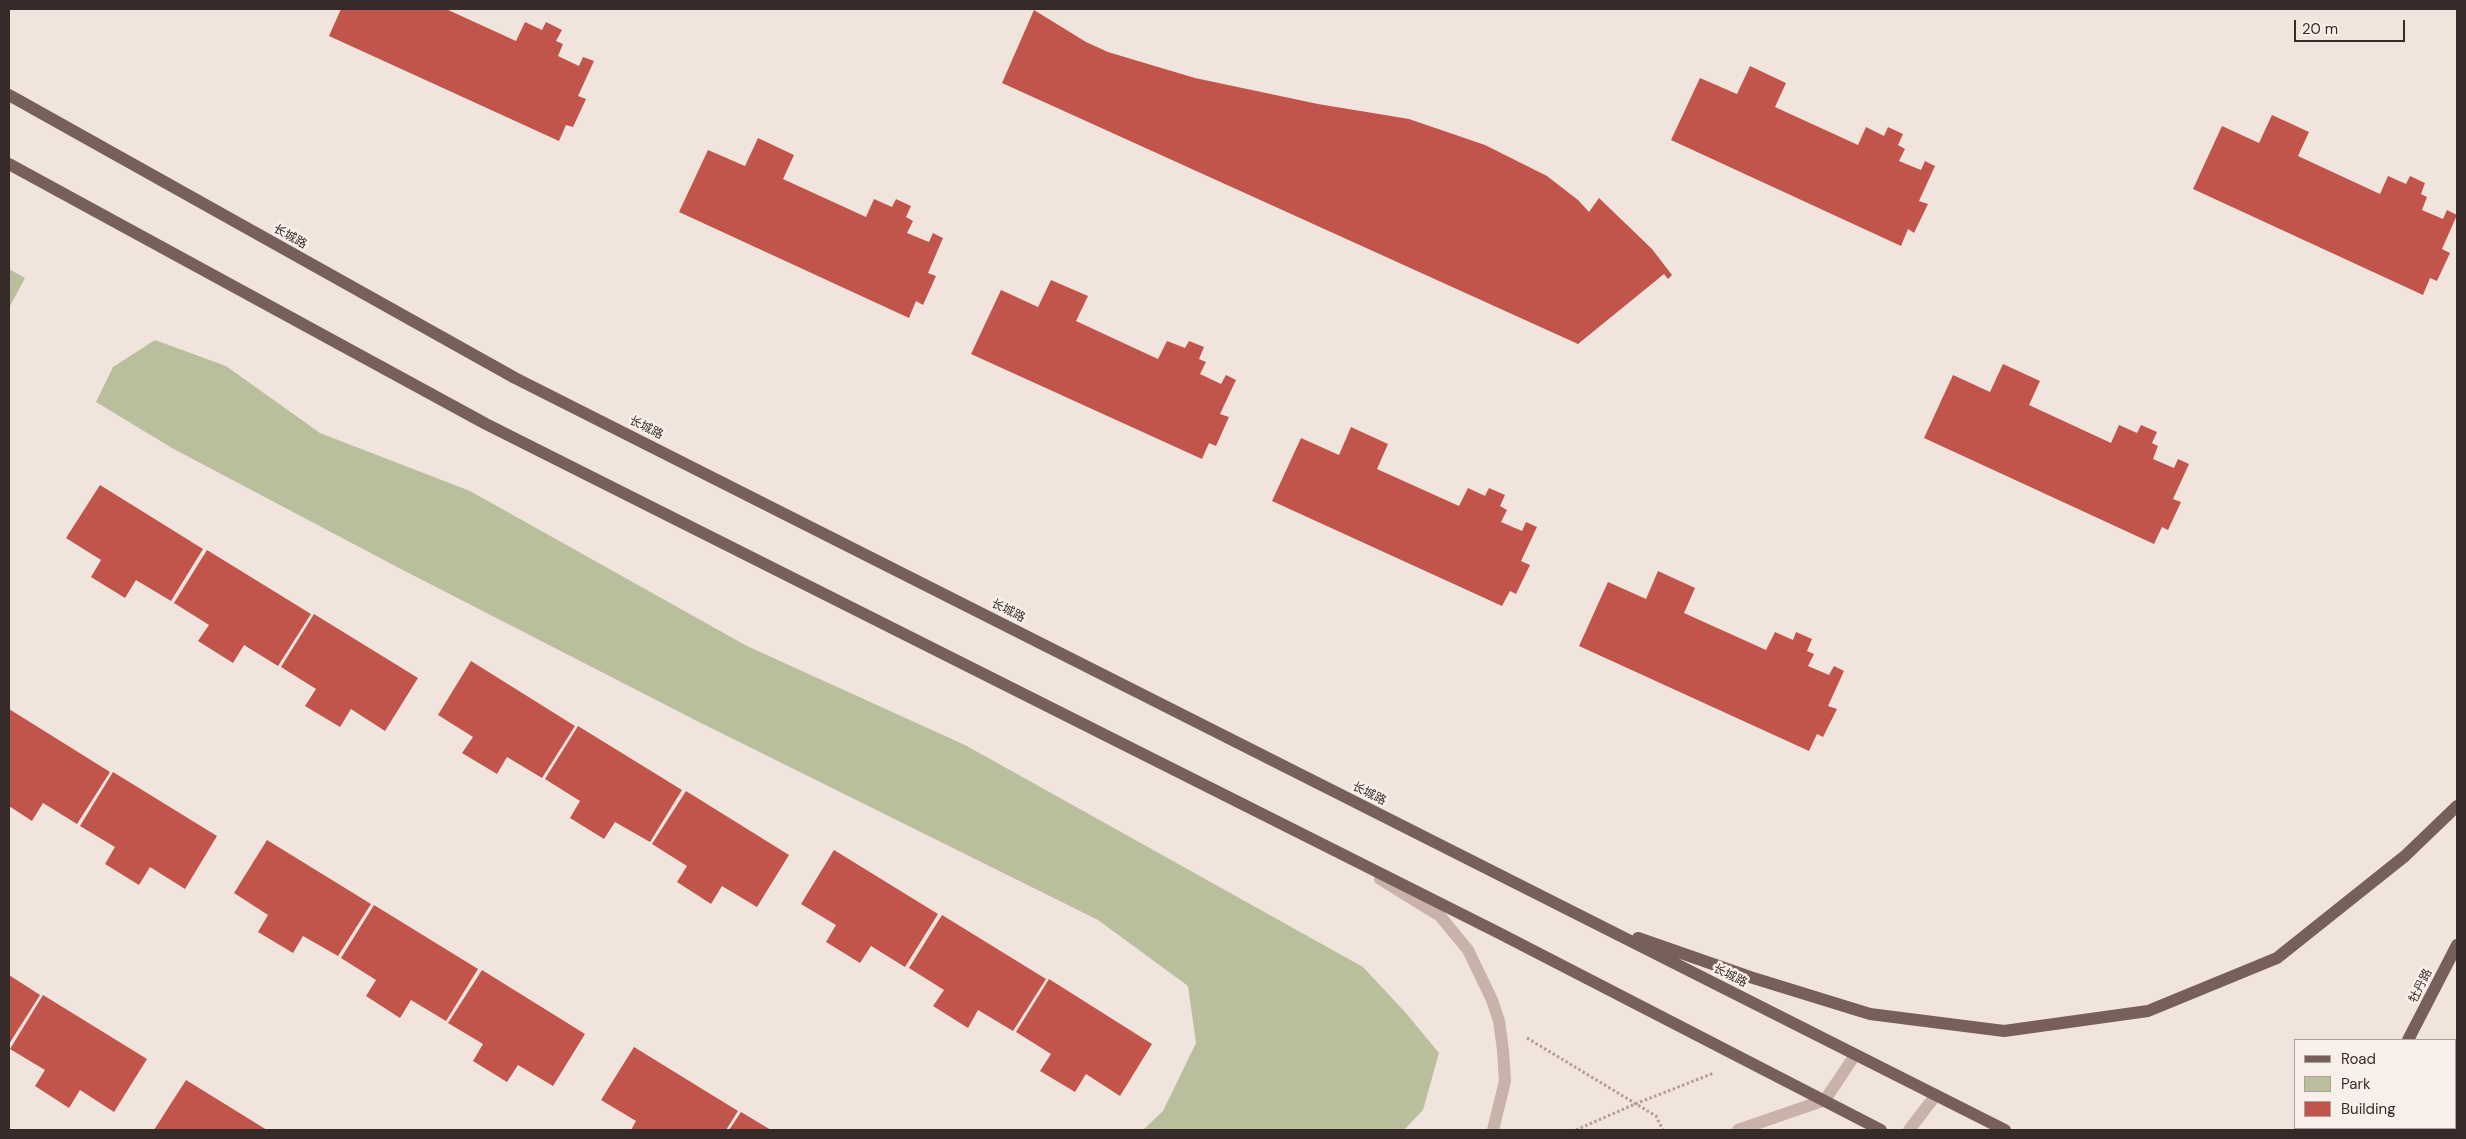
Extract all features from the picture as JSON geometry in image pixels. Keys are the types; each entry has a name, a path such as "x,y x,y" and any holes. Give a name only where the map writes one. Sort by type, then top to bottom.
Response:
{"main road":[{"name":"长城路","path":"9,95 515,378 2005,1130"},
{"path":"9,164 486,424 1333,850 1881,1130"},
{"path":"1592,922 1750,977 1870,1014 2004,1031 2148,1011 2277,958 2405,856 2457,806"},
{"name":"牡丹路","path":"2409,1039 2457,945"}],"street":[{"path":"1333,850 1440,916 1468,950 1492,1000 1498,1020 1505,1081 1493,1130"},
{"path":"1738,1130 1825,1100 1855,1055"},
{"path":"1909,1130 1936,1095"}],"path":[{"path":"1498,1020 1656,1116 1663,1130"},
{"path":"1576,1130 1635,1104 1747,1060"}],"green space":[{"path":"9,269 25,278 9,308"},
{"path":"155,340 226,366 320,433 470,491 747,646 965,745 1363,967 1405,1012 1439,1053 1423,1110 1404,1130 1143,1130 1163,1111 1196,1043 1188,986 1098,920 695,720 397,567 172,448 96,402 113,367"}],"building":[{"path":"341,9 446,9 516,41 525,22 542,30 546,22 562,30 556,41 563,44 558,56 579,66 583,57 594,61 578,96 586,99 573,127 566,125 559,141 329,36"},
{"path":"1034,10 1086,42 1108,52 1148,64 1195,78 1318,104 1409,119 1485,145 1547,176 1578,200 1589,212 1599,198 1652,249 1672,275 1668,279 1664,274 1578,344 1002,83"},
{"path":"1750,66 1786,83 1775,107 1858,145 1866,127 1884,136 1888,127 1903,134 1898,145 1905,149 1899,161 1921,170 1925,161 1935,166 1919,201 1928,204 1914,233 1908,229 1901,246 1671,140 1700,78 1737,94"},
{"path":"2272,115 2309,132 2298,156 2380,194 2388,176 2406,184 2410,176 2425,183 2421,194 2427,197 2422,210 2443,219 2447,210 2457,215 2442,249 2450,253 2437,281 2430,278 2423,295 2193,189 2222,126 2259,143"},
{"path":"758,138 794,155 783,179 866,217 874,199 892,207 896,199 911,206 906,217 913,221 907,233 929,242 933,233 943,238 928,273 936,276 923,305 916,301 909,318 679,212 708,150 745,166"},
{"path":"1051,280 1088,296 1076,321 1158,359 1167,341 1185,348 1189,341 1204,347 1199,359 1206,362 1200,374 1221,384 1226,375 1236,380 1220,414 1229,417 1216,446 1209,443 1202,459 971,354 1001,290 1038,307"},
{"path":"2003,364 2040,381 2029,405 2111,443 2119,425 2137,433 2141,425 2157,432 2152,443 2158,446 2153,459 2174,468 2178,459 2189,464 2173,499 2181,502 2168,530 2162,527 2154,544 1924,438 1953,375 1990,392"},
{"path":"1351,427 1388,444 1377,469 1459,506 1468,488 1485,496 1489,488 1505,495 1500,506 1507,510 1501,522 1522,531 1526,522 1537,527 1521,561 1530,565 1516,594 1510,591 1502,606 1272,501 1301,438 1339,455"},
{"path":"100,485 203,549 171,601 136,580 125,598 91,577 101,560 66,538"},
{"path":"207,550 311,614 278,666 244,645 233,663 198,641 209,625 174,603"},
{"path":"1658,571 1695,588 1684,613 1766,650 1775,632 1793,640 1796,632 1812,639 1807,651 1814,654 1808,666 1829,675 1834,666 1844,671 1828,706 1837,709 1823,737 1817,734 1809,751 1579,646 1608,582 1646,599"},
{"path":"314,614 418,678 385,731 351,709 340,727 305,706 316,689 281,667"},
{"path":"471,661 575,726 542,778 507,757 497,774 462,753 473,737 438,715"},
{"path":"9,709 110,772 77,824 43,803 32,821 9,806"},
{"path":"578,726 682,790 650,842 615,822 604,839 570,818 580,801 545,779"},
{"path":"113,772 217,836 185,889 150,867 139,885 105,864 115,847 80,826"},
{"path":"686,791 789,855 757,907 722,886 711,904 677,882 687,866 652,844"},
{"path":"267,840 371,904 338,956 303,936 293,953 258,932 268,915 234,893"},
{"path":"834,850 938,914 905,967 871,946 860,963 826,942 836,925 801,904"},
{"path":"374,905 478,969 446,1021 411,1000 400,1018 366,996 376,980 341,958"},
{"path":"942,915 1046,979 1013,1031 978,1010 968,1028 933,1006 944,990 909,968"},
{"path":"482,970 585,1034 553,1086 518,1065 507,1082 473,1061 483,1044 448,1023"},
{"path":"9,975 40,995 9,1044"},
{"path":"1049,979 1152,1044 1120,1096 1086,1074 1075,1092 1040,1071 1051,1054 1016,1032"},
{"path":"43,995 147,1059 114,1112 80,1090 69,1108 35,1086 45,1070 10,1049"},
{"path":"634,1047 738,1111 726,1130 631,1130 636,1121 601,1100"},
{"path":"186,1080 267,1130 154,1130"},
{"path":"741,1112 771,1130 729,1130"}]}
